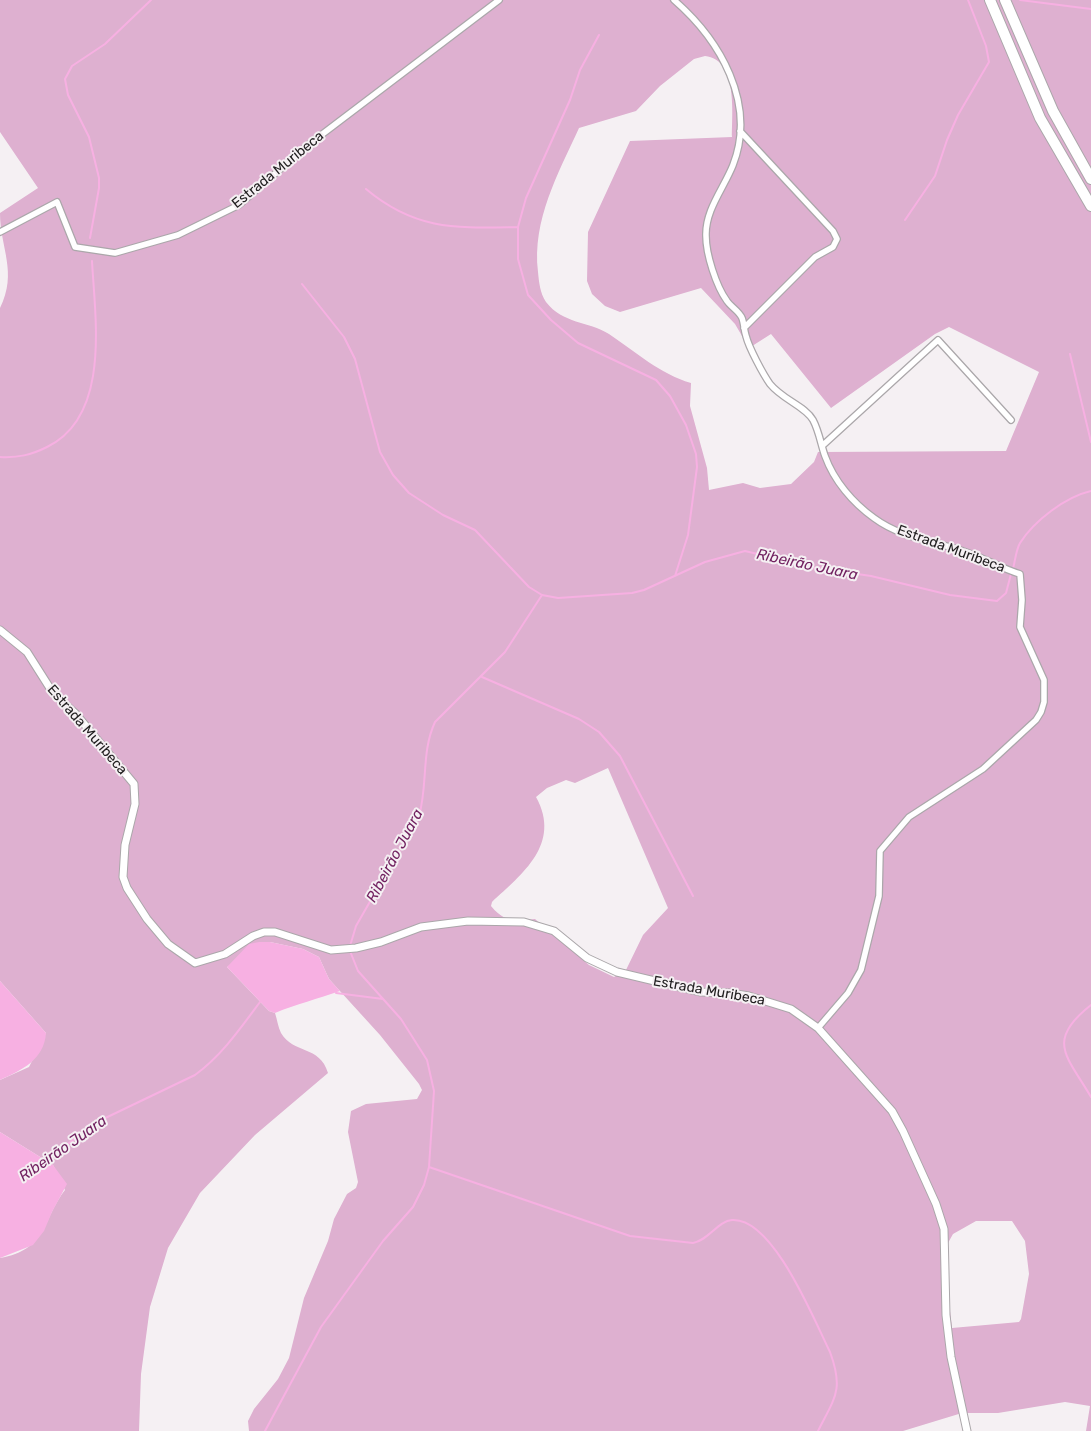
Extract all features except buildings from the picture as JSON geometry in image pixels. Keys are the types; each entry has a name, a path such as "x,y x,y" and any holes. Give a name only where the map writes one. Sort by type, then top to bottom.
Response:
{"highway":[{"path":"990,0 1040,118 1091,206"},
{"path":"1005,0 1053,111 1091,179"}],"street":[{"name":"Estrada Muribeca","path":"0,232 57,202 75,247 115,253 178,234 239,205 308,145 499,0"},
{"name":"Estrada Muribeca","path":"674,0 697,23 729,68 736,86 740,131 733,166 708,220 706,237 719,289 742,317 751,350 764,375 782,397 799,406 813,419 830,468 844,489 875,519 913,538 968,552 1001,568 1020,574 1022,600 1020,627 1028,647 1039,666 1045,691 1044,702 1036,720 983,769 909,817 880,851 879,896 861,970 848,993 818,1028"},
{"path":"740,131 834,231 837,239 833,247 816,257 744,328"},
{"path":"822,446 938,340 1012,420"},
{"name":"Estrada Muribeca","path":"0,630 27,652 53,693 75,713 134,784 135,804 125,845 123,877 127,888 168,944 195,963 225,954 253,936 264,932 275,932 331,950 356,948 381,942 421,927 468,921 524,922 554,931 586,958 618,972 701,992 748,996 792,1009 818,1028 892,1111 936,1204 944,1229 946,1315 951,1357 967,1431"}],"shaded area":[{"path":"0,0 1091,0 1091,1431 1086,1431 1090,1406 1065,1402 998,1413 962,1413 903,1431 249,1431 248,1421 254,1409 278,1379 289,1358 304,1298 328,1241 334,1219 347,1194 356,1188 358,1182 348,1132 351,1111 366,1104 417,1099 422,1090 380,1035 329,979 319,957 303,949 270,942 227,967 269,1011 275,1013 280,1031 286,1040 319,1058 328,1073 255,1135 200,1193 168,1248 150,1307 141,1374 139,1431 0,1431 0,1258 15,1254 27,1248 35,1241 65,1190 53,1165 0,1132 0,1080 29,1067 46,1033 0,981 0,308 8,283 8,271 0,213 38,188 0,132","holes":["705,56 716,59 728,77 732,102 732,137 630,141 588,232 587,281 592,294 605,306 620,312 701,288 735,324 749,348 771,334 831,408 935,334 949,327 1039,372 1006,451 818,452 814,462 791,484 760,488 743,483 709,490 707,468 690,406 691,383 669,374 609,334 560,314 546,302 541,291 538,276 537,253 539,234 548,198 579,128 636,111 660,86 694,59","608,768 668,908 643,935 626,970 614,977 589,965 535,919 511,920 496,912 491,906 492,902 526,869 535,857 541,843 544,829 543,814 536,797 547,788 566,780 575,783","976,1221 1012,1221 1025,1241 1029,1274 1019,1322 952,1328 943,1252 953,1234"]},
{"path":"270,942 303,949 319,957 329,979 340,991 275,1013 269,1011 227,967 249,944"},
{"path":"0,981 46,1033 41,1050 31,1063 0,1080"},
{"path":"0,1132 53,1165 67,1184 44,1231 33,1245 0,1258"}],"waterway":[{"path":"90,238 99,178 89,137 68,95 65,79 72,66 105,44 151,0"},
{"path":"905,220 935,176 958,115 989,62 986,46 968,0"},
{"path":"1020,0 1091,9"},
{"path":"599,35 580,70 570,100 526,198 518,227 518,259 528,295 551,320 578,343 656,380 670,396 686,425 696,454 697,467 688,535 675,576"},
{"path":"366,189 384,203 420,220 456,226 518,227"},
{"path":"0,457 24,455 47,447 67,432 81,413 90,390 95,364 96,337 92,261"},
{"name":"Ribeirão Juara","path":"302,284 344,337 355,359 380,452 393,475 409,493 443,515 475,530 529,587 542,595 558,598 632,593 644,590 705,562 745,551 816,568 871,576 950,595 997,601 1006,593 1011,574"},
{"path":"1070,354 1091,442"},
{"name":"Ribeirão Juara","path":"1013,569 1020,543 1033,526 1061,504 1091,491"},
{"name":"Ribeirão Juara","path":"350,946 356,926 419,816 428,745 435,722 505,652 542,595"},
{"path":"482,677 579,719 599,732 620,756 693,896"},
{"path":"265,1431 321,1327 383,1241 413,1207 424,1185 429,1167 434,1091 427,1060 401,1019 358,971 350,951"},
{"name":"Ribeirão Juara","path":"336,993 383,999"},
{"name":"Ribeirão Juara","path":"45,1161 97,1122 195,1075 222,1050 260,1002"},
{"path":"1091,1005 1068,1029 1064,1039 1068,1059 1091,1097"},
{"path":"429,1167 630,1236 693,1243 704,1238 727,1221 747,1223 762,1235 777,1252 803,1295 830,1352 836,1376 836,1393 818,1431"}]}
